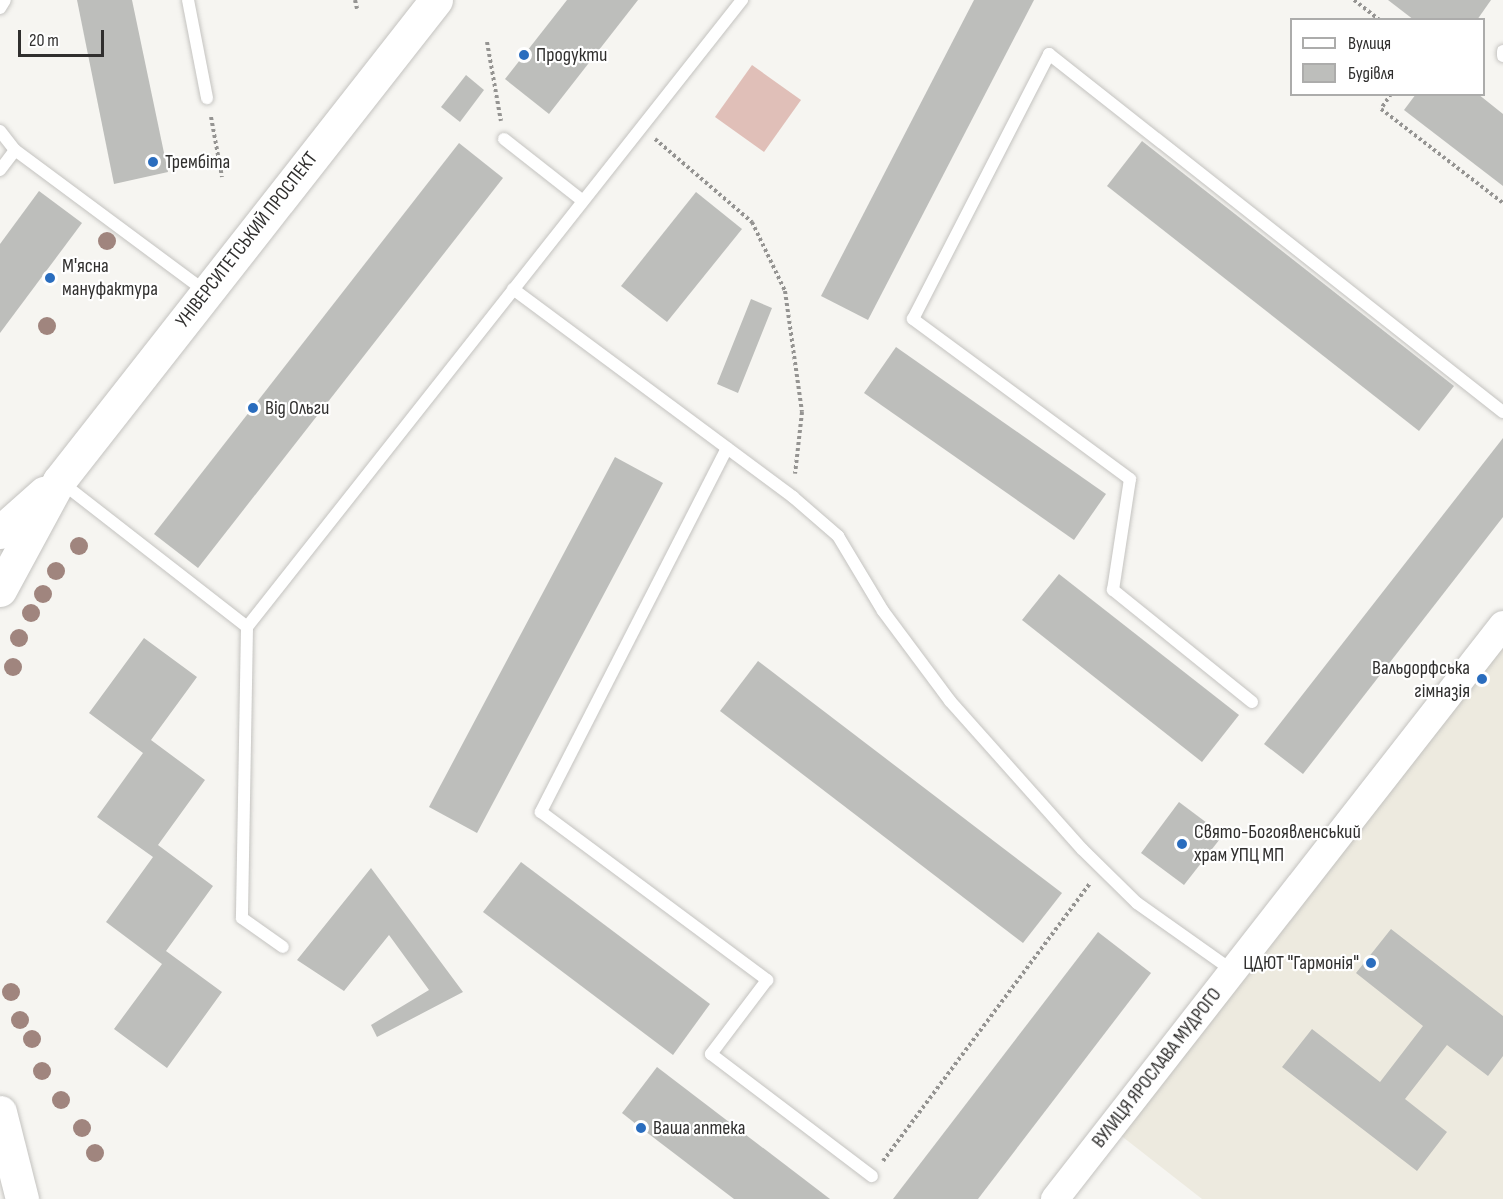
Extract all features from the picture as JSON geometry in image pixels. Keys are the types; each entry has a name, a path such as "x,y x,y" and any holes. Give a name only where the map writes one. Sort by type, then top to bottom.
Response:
{"main road":[{"name":"УНІВЕРСИТЕТСЬКИЙ ПРОСПЕКТ","path":"59,480 436,0"},
{"path":"0,532 59,480"},
{"path":"0,590 59,480"},
{"path":"0,1112 22,1199"},
{"path":"0,1188 8,1199"}],"street":[{"name":"ВУЛИЦЯ ЯРОСЛАВА МУДРОГО","path":"1055,1199 1503,625"}],"lane":[{"path":"0,8 5,0"},
{"path":"188,0 207,98"},
{"path":"283,948 242,918 247,627 742,0"},
{"path":"1503,51 1503,56"},
{"path":"1251,702 1113,590 1130,479 913,319 1049,54 1503,412"},
{"path":"0,131 15,150 207,292"},
{"path":"504,139 583,201"},
{"path":"0,170 15,150"},
{"path":"513,289 793,497 838,537 883,611 950,701 1101,868 1137,903 1234,971"},
{"path":"727,448 541,812 767,980 711,1054 872,1176"},
{"path":"59,480 247,627"}],"path":[{"path":"355,0 357,9"},
{"path":"1354,0 1377,18"},
{"path":"487,42 504,139"},
{"path":"1390,96 1381,109 1503,203"},
{"path":"207,98 222,177"},
{"path":"641,127 752,222 785,291 802,412 793,497"},
{"path":"872,1176 1101,868"}],"shaded area":[{"path":"752,65 801,100 764,152 715,117"},
{"name":"ЦДЮТ \"Гармонія\"","path":"1503,625 1503,1199 1202,1199 1110,1127"}],"building":[{"path":"77,0 132,0 168,172 114,184"},
{"path":"567,0 638,0 549,114 505,79"},
{"path":"974,0 1034,0 868,320 821,296"},
{"path":"1388,0 1491,0 1478,18 1411,18"},
{"path":"466,75 484,90 460,122 441,107"},
{"path":"1414,96 1480,96 1503,114 1503,186 1404,110"},
{"path":"1142,141 1454,386 1419,431 1107,186"},
{"path":"459,143 503,178 198,568 154,534"},
{"path":"39,191 82,223 0,333 0,244"},
{"path":"696,192 742,229 667,322 621,286"},
{"path":"751,299 772,308 738,393 717,384"},
{"path":"896,347 1106,494 1074,540 864,393"},
{"path":"1503,438 1503,517 1303,774 1264,744"},
{"path":"615,457 663,483 477,833 429,807"},
{"path":"1059,574 1239,715 1202,762 1022,620"},
{"path":"144,638 197,677 151,740 205,780 158,845 213,886 166,951 222,992 167,1068 114,1029 162,964 106,922 153,857 97,817 143,753 89,713"},
{"path":"758,661 1062,893 1023,943 720,711"},
{"name":"Свято-Богоявленський храм УПЦ МП","path":"1179,802 1223,835 1184,885 1141,853"},
{"path":"521,862 710,1004 673,1055 483,912"},
{"path":"371,868 463,992 377,1037 371,1025 429,990 389,935 344,991 297,960"},
{"path":"1391,929 1503,1016 1503,1056 1488,1076 1447,1045 1405,1099 1447,1132 1417,1171 1282,1067 1312,1029 1380,1082 1423,1026 1356,973"},
{"path":"1098,932 1151,973 978,1199 893,1199"},
{"path":"657,1067 830,1199 734,1199 622,1113"}],"place":[{"name":"Продукти","path":"524,55"},
{"name":"Трембіта","path":"153,162"},
{"name":"М'ясна мануфактура","path":"50,278"},
{"name":"Від Ольги","path":"253,408"},
{"name":"Вальдорфська гімназія","path":"1482,679"},
{"name":"Свято-Богоявленський храм УПЦ МП","path":"1182,844"},
{"name":"ЦДЮТ \"Гармонія\"","path":"1371,963"},
{"name":"Ваша аптека","path":"641,1128"}]}
